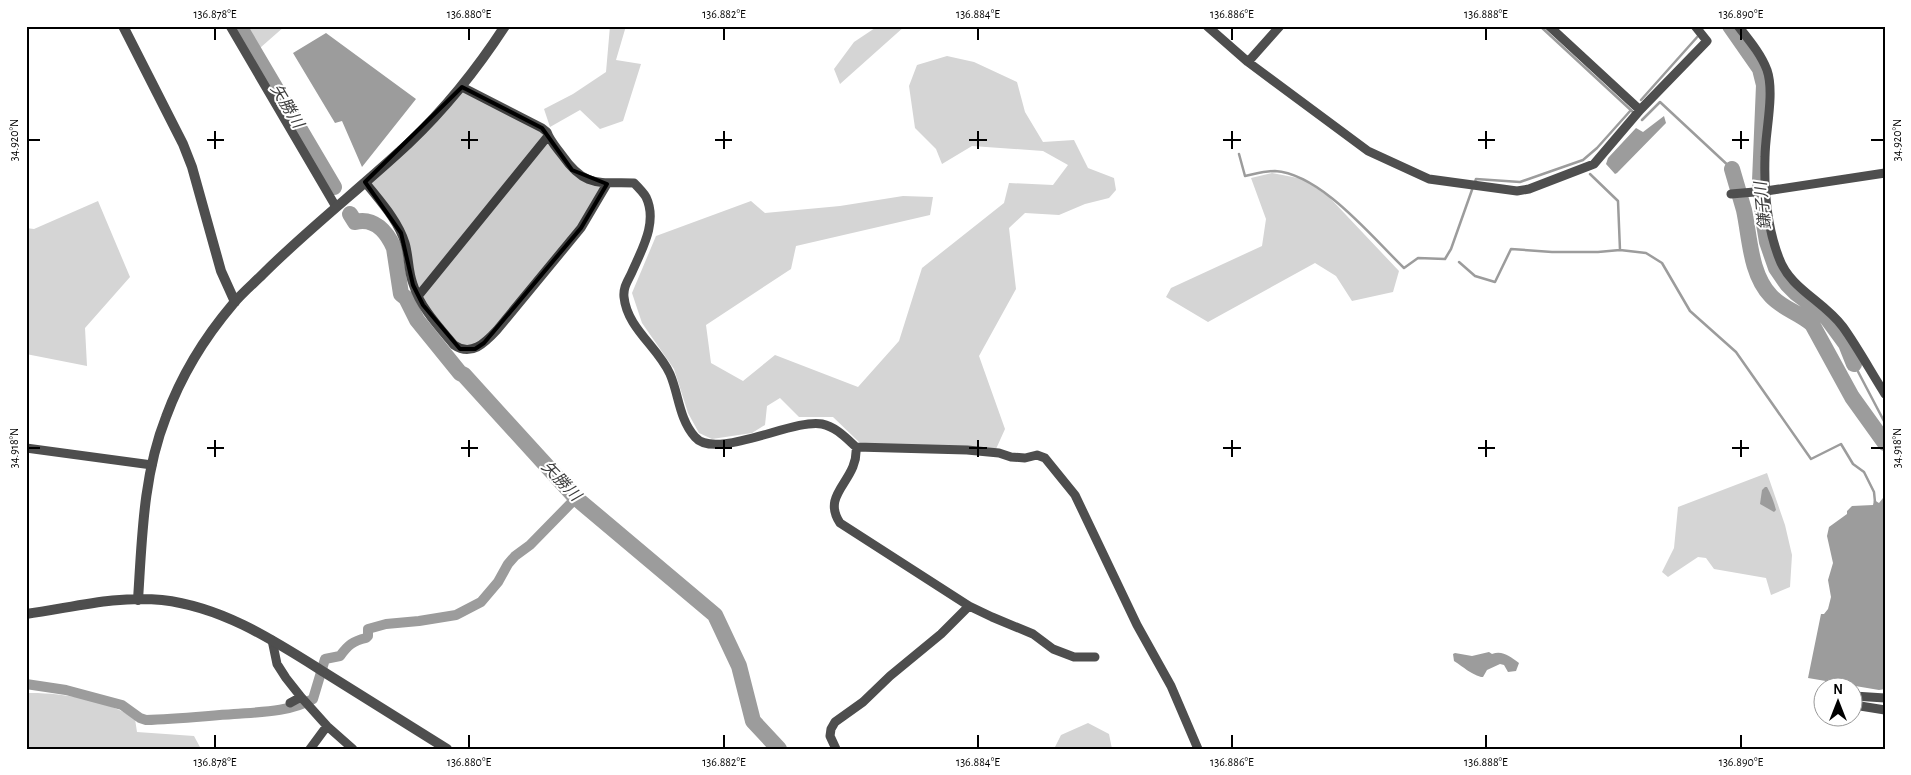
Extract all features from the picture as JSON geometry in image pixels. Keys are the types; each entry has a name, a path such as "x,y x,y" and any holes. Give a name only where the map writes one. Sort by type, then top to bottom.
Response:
{"street":[{"path":"123,26 183,144 192,167 221,270 235,302"},
{"path":"230,26 336,207"},
{"path":"138,600 141,541 152,465 163,425 180,385 198,352 235,302 288,249 409,143 462,88 505,26"},
{"path":"1207,26 1248,62 1368,151 1420,176 1481,187 1517,191 1529,189 1594,164 1640,110 1707,41 1695,26"},
{"path":"1248,62 1280,26"},
{"path":"1549,26 1640,110"},
{"path":"1738,26 1762,59 1770,86 1765,157 1766,191 1770,228 1778,258 1784,270 1807,294 1822,304 1843,327 1885,394"},
{"path":"462,88 542,128 572,170 580,176 607,184 634,183 646,196 652,217 631,275 624,286 625,305 671,376 682,415 695,437 701,443 712,444 758,438 803,424 830,426 840,432 856,447 857,456 852,472 835,499 835,516 840,524 969,606 1033,634 1053,649 1074,657 1095,657"},
{"path":"419,295 548,136"},
{"path":"1730,194 1766,191 1885,173"},
{"path":"365,182 401,233 405,242 413,284 428,312 454,345 460,349 475,349 498,330 582,228 607,184"},
{"path":"856,447 967,450 999,453 1011,457 1025,458 1037,455 1045,458 1075,495 1170,686 1198,749"},
{"path":"26,448 152,465"},
{"path":"26,614 93,602 161,600 193,605 229,618 272,640 447,749"},
{"path":"836,749 830,736 831,729 836,722 863,702 912,657 942,634 969,606"},
{"path":"272,640 277,664 286,678 327,726 353,749"},
{"path":"290,703 301,697"},
{"path":"1864,697 1885,698"},
{"path":"1864,707 1885,710"},
{"path":"310,749 327,726"}],"highlighted area":[{"path":"462,87 542,128 572,170 607,184 581,228 484,343 475,349 460,349 423,305 413,285 401,233 365,182"}],"shaded area":[{"path":"235,26 285,26 253,54"},
{"path":"610,26 626,26 616,60 641,64 623,121 600,129 580,110 550,127 544,109 573,94 606,72"},
{"path":"878,26 905,26 840,84 834,69 854,42"},
{"path":"326,33 416,99 362,167 342,121 335,123 293,53"},
{"path":"947,56 974,62 1017,82 1025,112 1043,142 1074,140 1088,168 1114,178 1116,190 1109,198 1085,204 1059,215 1025,213 1009,228 1016,289 979,356 1005,429 996,449 860,443 833,417 799,417 780,398 767,406 765,425 752,433 712,439 699,433 688,413 674,369 642,323 632,293 656,236 751,201 765,213 840,206 903,196 933,197 930,215 796,246 791,269 706,325 711,363 743,381 775,355 858,387 899,341 922,268 1004,203 1009,183 1053,185 1068,165 1043,151 972,146 942,164 936,149 915,128 909,86 917,65"},
{"path":"1664,116 1666,123 1615,174 1606,164 1608,158 1636,128 1643,132"},
{"path":"1272,173 1303,179 1329,197 1399,271 1393,292 1352,301 1336,276 1315,263 1208,322 1166,297 1171,288 1262,246 1266,219 1251,178"},
{"path":"98,201 130,277 85,328 87,366 26,354 26,228 34,229"},
{"path":"1767,473 1785,525 1792,555 1790,587 1771,595 1766,578 1714,569 1706,558 1698,557 1668,577 1662,572 1674,548 1678,507"},
{"path":"1767,487 1773,501 1776,510 1774,512 1760,504 1762,490"},
{"path":"1885,498 1885,689 1864,687 1864,678 1808,678 1821,614 1824,614 1828,609 1831,597 1828,580 1833,563 1827,536 1829,527 1847,514 1847,511 1852,506 1873,505 1874,500 1879,503"},
{"path":"1489,652 1509,656 1519,663 1516,671 1508,672 1504,665 1500,664 1487,670 1483,677 1481,677 1454,661 1453,654 1455,653 1472,656"},
{"path":"26,693 53,694 98,702 124,712 135,719 137,732 194,736 201,749 26,749"},
{"path":"1088,723 1109,734 1112,749 1054,749 1061,735"}],"waterway":[{"name":"矢勝川","path":"239,26 334,187"},
{"path":"1540,26 1634,113"},
{"name":"鎌子川","path":"1730,26 1760,69 1764,85 1760,181 1767,242 1776,268 1796,293 1824,314 1846,344 1854,364"},
{"path":"1641,100 1699,35"},
{"path":"1642,120 1660,102 1732,169"},
{"path":"1475,182 1476,179 1520,182 1583,160 1597,148 1631,110"},
{"path":"1239,154 1245,176 1275,171 1292,175 1310,183 1328,195 1361,224 1404,268 1418,258 1445,259 1451,249 1473,187"},
{"name":"鎌子川","path":"1732,169 1744,210 1755,267 1764,287 1771,296 1786,308 1812,324 1852,397 1885,443"},
{"path":"1590,174 1618,201 1620,250 1646,253 1662,263 1690,311 1736,352 1811,459 1841,444 1853,464 1864,472 1874,492 1875,502"},
{"name":"矢勝川","path":"350,214 355,222 362,221 374,224 388,236 394,248 401,294 406,298 417,320 460,373 464,375 576,498 715,615 739,666 753,721 779,749"},
{"path":"1459,262 1475,276 1495,282 1511,249 1552,252 1620,250"},
{"path":"1854,364 1885,423"},
{"path":"26,684 66,690 122,705 146,720 265,712 294,707 313,699 325,659 340,656 351,644 366,638 368,636 368,629 386,624 456,615 481,602 498,582 515,556 530,545 576,498"}]}
